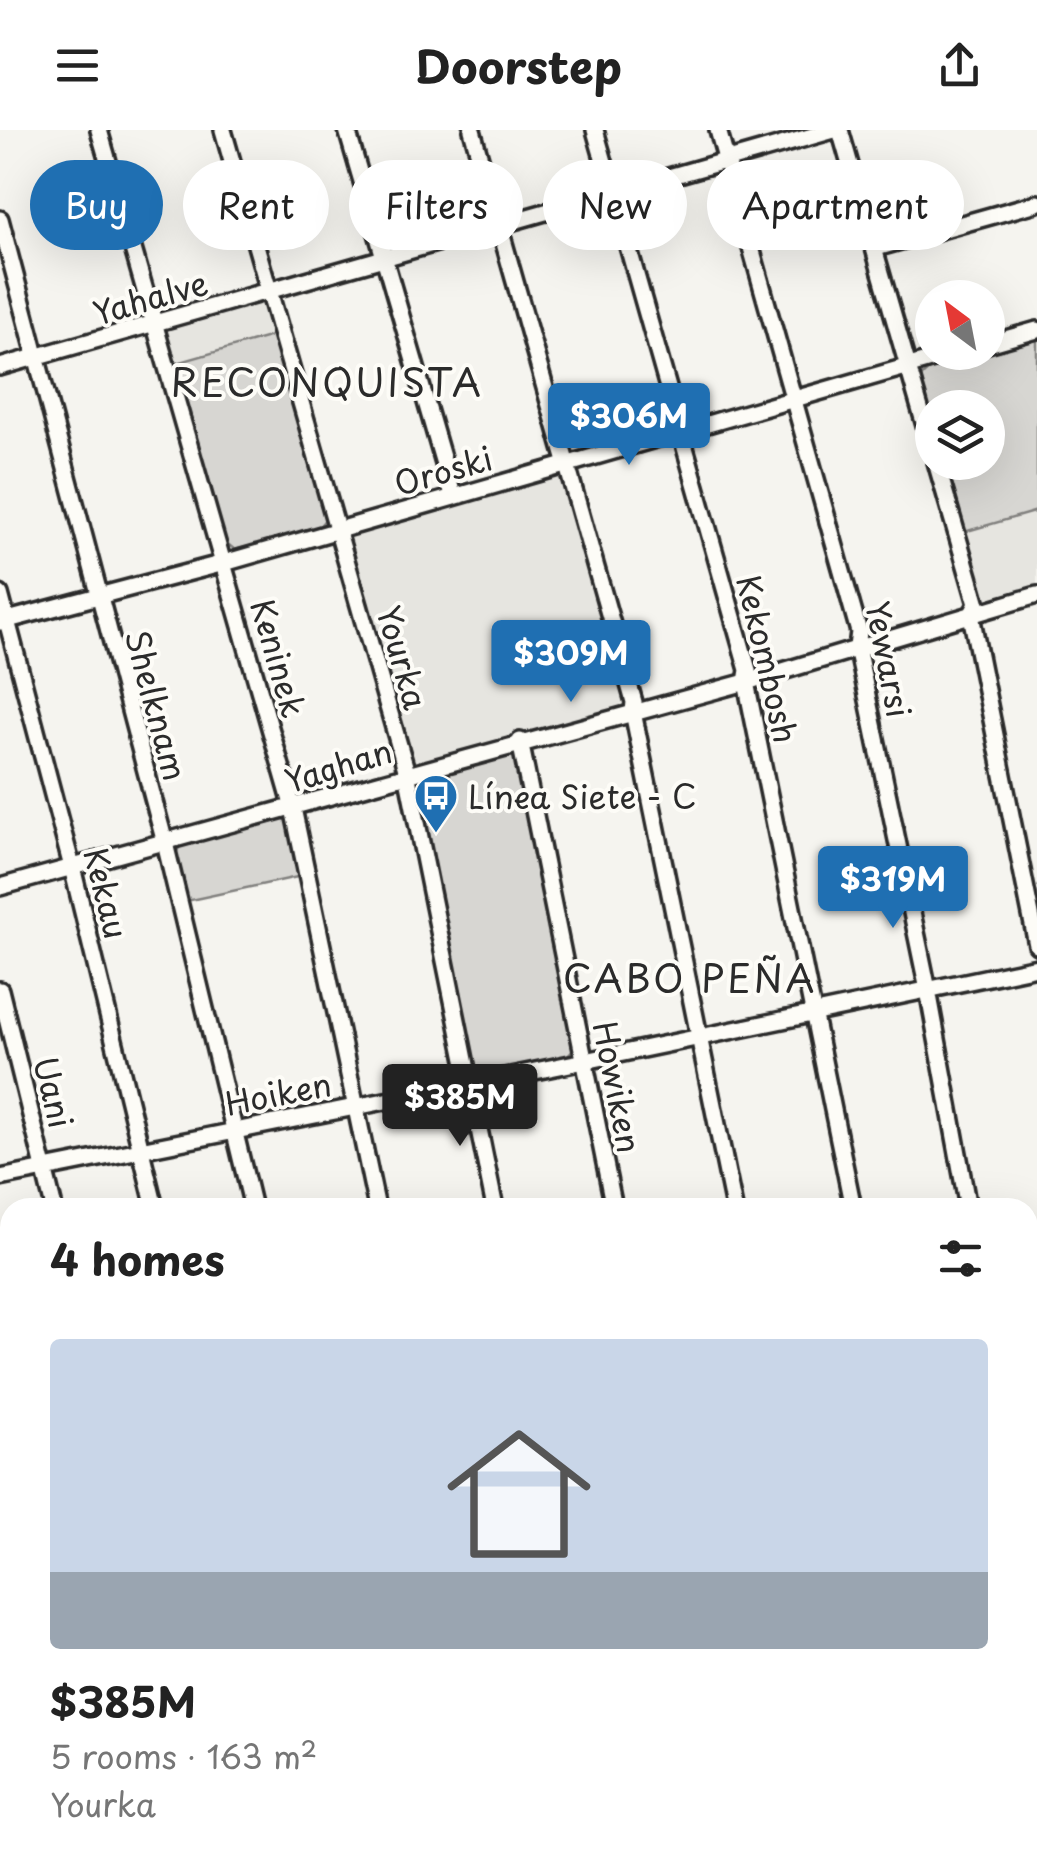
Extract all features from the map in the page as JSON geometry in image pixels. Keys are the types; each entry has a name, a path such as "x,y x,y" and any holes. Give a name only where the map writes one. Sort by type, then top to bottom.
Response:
{"street":[{"name":"Keninek","path":"99,130 293,808 375,1198"},
{"name":"Yourka","path":"223,130 407,773 492,1198"},
{"path":"347,130 453,495"},
{"path":"472,130 481,160"},
{"name":"Kekombosh","path":"595,130 604,160"},
{"name":"Yewarsi","path":"718,130 727,160"},
{"name":"Yahalve","path":"735,160 837,130"},
{"path":"837,130 847,160"},
{"path":"964,223 1037,203"},
{"name":"Shelknam","path":"0,219 165,843 251,1198"},
{"name":"Yahalve","path":"0,367 414,250"},
{"path":"508,250 634,702 732,1198"},
{"name":"Kekombosh","path":"630,250 748,670 746,682 851,1198"},
{"name":"Yewarsi","path":"753,250 860,632 857,646 966,1198"},
{"path":"877,250 915,390"},
{"path":"1005,339 1037,330"},
{"name":"Oroski","path":"4,621 224,563 915,364"},
{"path":"941,480 977,604 971,615 1037,945"},
{"name":"Kekau","path":"0,594 153,1198"},
{"name":"Yaghan","path":"0,887 746,682 1037,595"},
{"name":"Howiken","path":"520,742 612,1198"},
{"name":"Hoiken","path":"0,1178 1037,967"},
{"name":"Uani","path":"0,990 52,1198"}],"shaded area":[{"path":"258,302 266,307 275,335 173,364 166,334 170,326"},
{"path":"275,335 327,517 318,528 235,550 224,541 173,364"},
{"path":"1037,336 1037,511 964,532 949,480 1005,480 1005,390 924,390 921,377 929,370 1005,370 1005,345"},
{"path":"551,476 564,481 626,697 624,702 616,708 425,762 415,761 409,753 349,546 350,537"},
{"path":"1037,511 1037,587 997,599 986,597 979,588 964,532"},
{"path":"509,754 517,759 575,1047 566,1057 484,1074 473,1065 419,786 424,777"},
{"path":"282,818 291,823 302,876 186,901 175,855 180,846"}],"place":[{"name":"Línea Siete - C","path":"436,834"}],"district":[{"name":"RECONQUISTA","path":"327,381"},
{"name":"CABO PEÑA","path":"690,977"}]}
